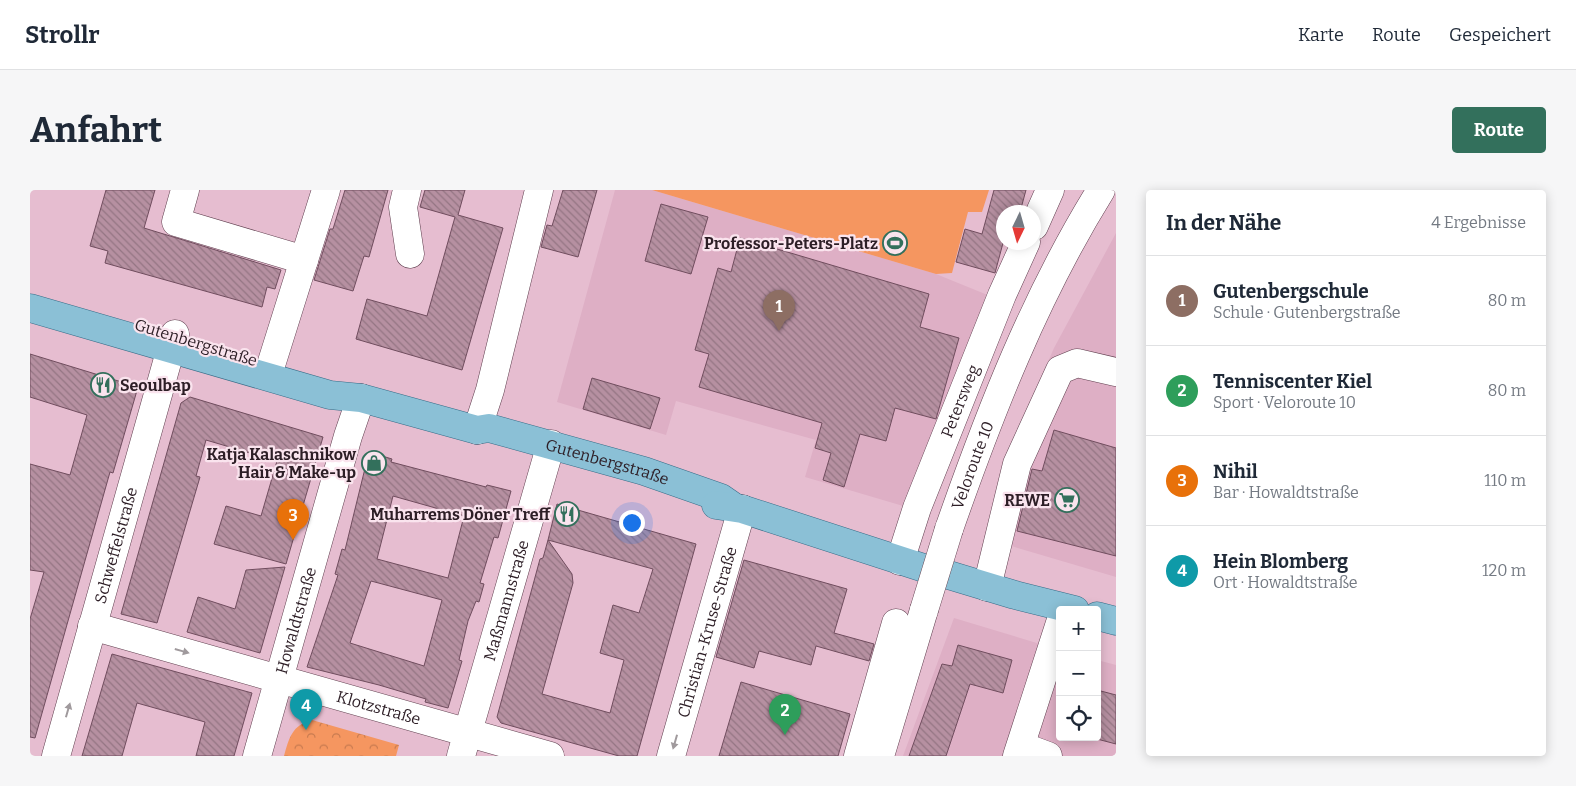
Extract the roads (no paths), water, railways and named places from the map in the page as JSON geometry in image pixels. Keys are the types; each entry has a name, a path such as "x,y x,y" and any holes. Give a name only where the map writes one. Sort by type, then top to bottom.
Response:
{"main road":[{"name":"Gutenbergstraße","path":"30,290 330,395 361,398 477,430 489,428 549,450 653,474 721,498 738,508 900,561 1056,609"},
{"name":"Gutenbergstraße","path":"30,308 271,365 333,384 361,398"},
{"path":"1101,617 1116,620"}],"street":[{"path":"185,190 176,222 304,260"},
{"path":"271,365 326,190"},
{"path":"407,190 402,207 410,254"},
{"path":"477,430 494,375 539,190"},
{"path":"1041,210 1050,190"},
{"name":"Veloroute 10","path":"880,756 949,529 993,408 1057,265 1101,190"},
{"name":"Petersweg","path":"900,561 917,508 1002,295 1022,250"},
{"name":"Schweffelstraße","path":"56,756 172,341"},
{"path":"987,587 1017,464 1060,370 1077,363 1116,372"},
{"name":"Howaldtstraße","path":"257,756 348,436 361,398"},
{"name":"Maßmannstraße","path":"464,744 549,450"},
{"name":"Christian-Kruse-Straße","path":"671,756 738,508"},
{"path":"858,756 896,623"},
{"name":"Klotzstraße","path":"92,626 279,679 464,744 550,756"},
{"path":"1048,756 1019,751 1056,642"}],"place":[{"name":"Professor-Peters-Platz","path":"895,243"},
{"name":"Gutenbergschule","path":"779,331"},
{"name":"Seoulbap","path":"103,385"},
{"name":"Katja Kalaschnikow Hair & Make-up","path":"374,463"},
{"name":"REWE","path":"1067,500"},
{"name":"Muharrems Döner Treff","path":"567,514"},
{"name":"Nihil","path":"293,540"},
{"name":"Hein Blomberg","path":"306,730"},
{"name":"Tenniscenter Kiel","path":"785,735"}]}
